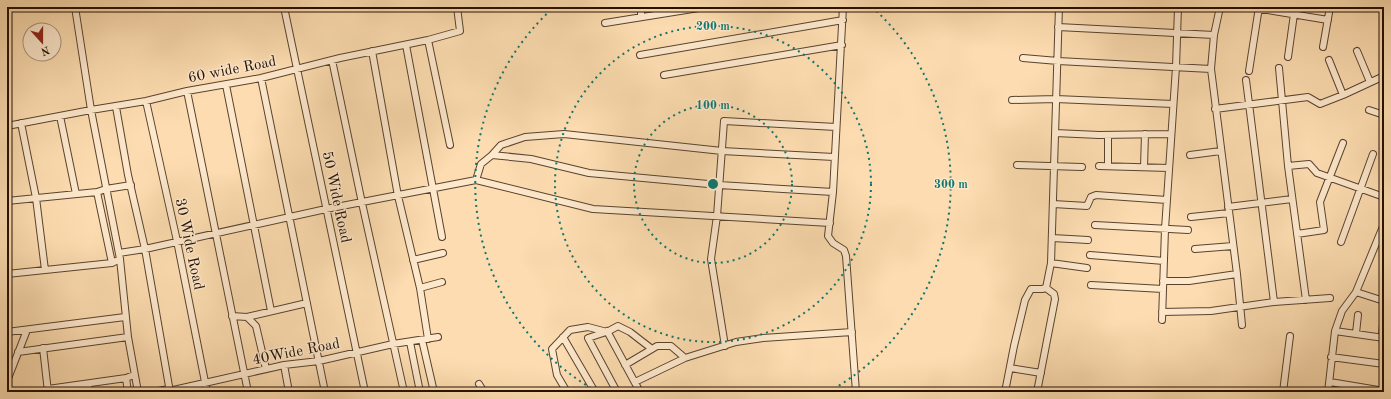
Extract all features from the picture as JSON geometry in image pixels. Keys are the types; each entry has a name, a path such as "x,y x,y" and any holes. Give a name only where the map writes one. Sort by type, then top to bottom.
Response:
{"street":[{"path":"76,7 91,110 119,256 125,317 138,392"},
{"name":"50 Wide Road","path":"284,7 365,392"},
{"name":"60 wide Road","path":"7,126 91,110 116,107 187,91 261,78 332,60 428,40 460,31 457,7"},
{"path":"641,7 641,17"},
{"path":"605,23 705,7"},
{"path":"843,7 833,192 828,236 833,243 844,250 846,256 856,392"},
{"path":"1046,288 1051,263 1059,7"},
{"path":"1162,320 1165,230 1176,67 1178,7"},
{"path":"1220,7 1214,35 1211,69 1242,324"},
{"path":"1249,7 1328,20"},
{"path":"1288,57 1295,7"},
{"path":"1324,47 1330,7"},
{"path":"1249,71 1259,8"},
{"path":"640,55 843,20"},
{"path":"1058,27 1214,35"},
{"path":"428,40 450,145"},
{"path":"406,45 442,237"},
{"path":"664,75 842,45"},
{"path":"372,51 398,196 420,288 425,339 434,392"},
{"path":"1357,51 1370,82"},
{"path":"1024,58 1211,69"},
{"path":"332,60 404,392"},
{"path":"1329,60 1343,95"},
{"path":"1279,68 1288,166 1306,300"},
{"path":"1215,109 1308,97 1320,104 1384,76"},
{"path":"261,78 326,392"},
{"path":"1246,80 1274,302"},
{"path":"226,85 271,311"},
{"path":"187,91 248,392"},
{"path":"1012,100 1056,99 1173,104"},
{"name":"30 Wide Road","path":"146,101 177,241 207,392"},
{"path":"116,107 145,248 169,391"},
{"path":"1369,110 1384,116"},
{"path":"60,116 76,194"},
{"path":"725,346 711,259 717,216 724,121 836,127"},
{"path":"21,124 36,198 45,270"},
{"path":"1055,133 1108,135 1171,134"},
{"path":"476,180 481,164 501,145 526,138 564,134 722,151 834,157"},
{"path":"1144,167 1145,134"},
{"path":"1108,135 1108,165"},
{"path":"1297,234 1324,230 1320,202 1343,143"},
{"path":"1190,155 1221,151"},
{"path":"1341,242 1373,154"},
{"path":"492,155 531,159 588,173 719,185 833,192"},
{"path":"1288,166 1309,164 1317,173 1384,197"},
{"path":"1017,165 1082,167"},
{"path":"1099,166 1108,165 1169,168"},
{"path":"7,274 112,263 119,256 145,248 326,209 398,196 433,187 476,180 594,209 830,223"},
{"path":"7,199 36,198 97,192 131,185"},
{"path":"97,192 112,263"},
{"path":"1053,204 1088,206 1091,197 1096,195 1167,200"},
{"path":"1191,217 1262,202 1292,199"},
{"path":"1328,392 1335,331 1342,311 1356,292 1384,224"},
{"path":"1095,225 1165,230 1188,230"},
{"path":"1052,238 1088,240"},
{"path":"1194,249 1233,246"},
{"path":"413,260 443,253"},
{"path":"1090,255 1164,261"},
{"path":"1051,263 1087,268"},
{"path":"1163,281 1189,281 1237,274"},
{"path":"420,288 442,282"},
{"path":"1091,285 1163,289"},
{"path":"1005,392 1014,346 1027,295 1031,289 1046,288 1054,294 1056,299 1038,392"},
{"path":"1356,292 1384,301"},
{"path":"1162,312 1211,311 1274,302 1330,298"},
{"path":"232,316 247,317 307,303"},
{"path":"1356,333 1358,315"},
{"path":"7,332 125,317"},
{"path":"247,317 256,326 266,369"},
{"path":"1335,331 1383,338 1383,324"},
{"path":"617,392 588,338 618,326 630,332 652,349"},
{"path":"567,392 557,375 552,349 570,330 588,327 607,331"},
{"path":"7,380 27,330"},
{"path":"607,331 640,392"},
{"path":"635,382 685,358 736,342 763,338 852,332"},
{"path":"1283,392 1290,336"},
{"path":"18,352 128,337"},
{"name":"40Wide Road","path":"154,392 169,391 284,365 319,361 393,344 438,337"},
{"path":"563,337 595,392"},
{"path":"410,342 420,392"},
{"path":"625,365 657,346 671,346 685,358"},
{"path":"44,348 48,390 126,378 134,375"},
{"path":"1331,357 1384,364"},
{"path":"284,365 289,392"},
{"path":"1010,368 1041,373"},
{"path":"126,378 128,392"},
{"path":"1330,382 1384,391"},
{"path":"88,384 89,392"},
{"path":"479,384 484,392"}]}
